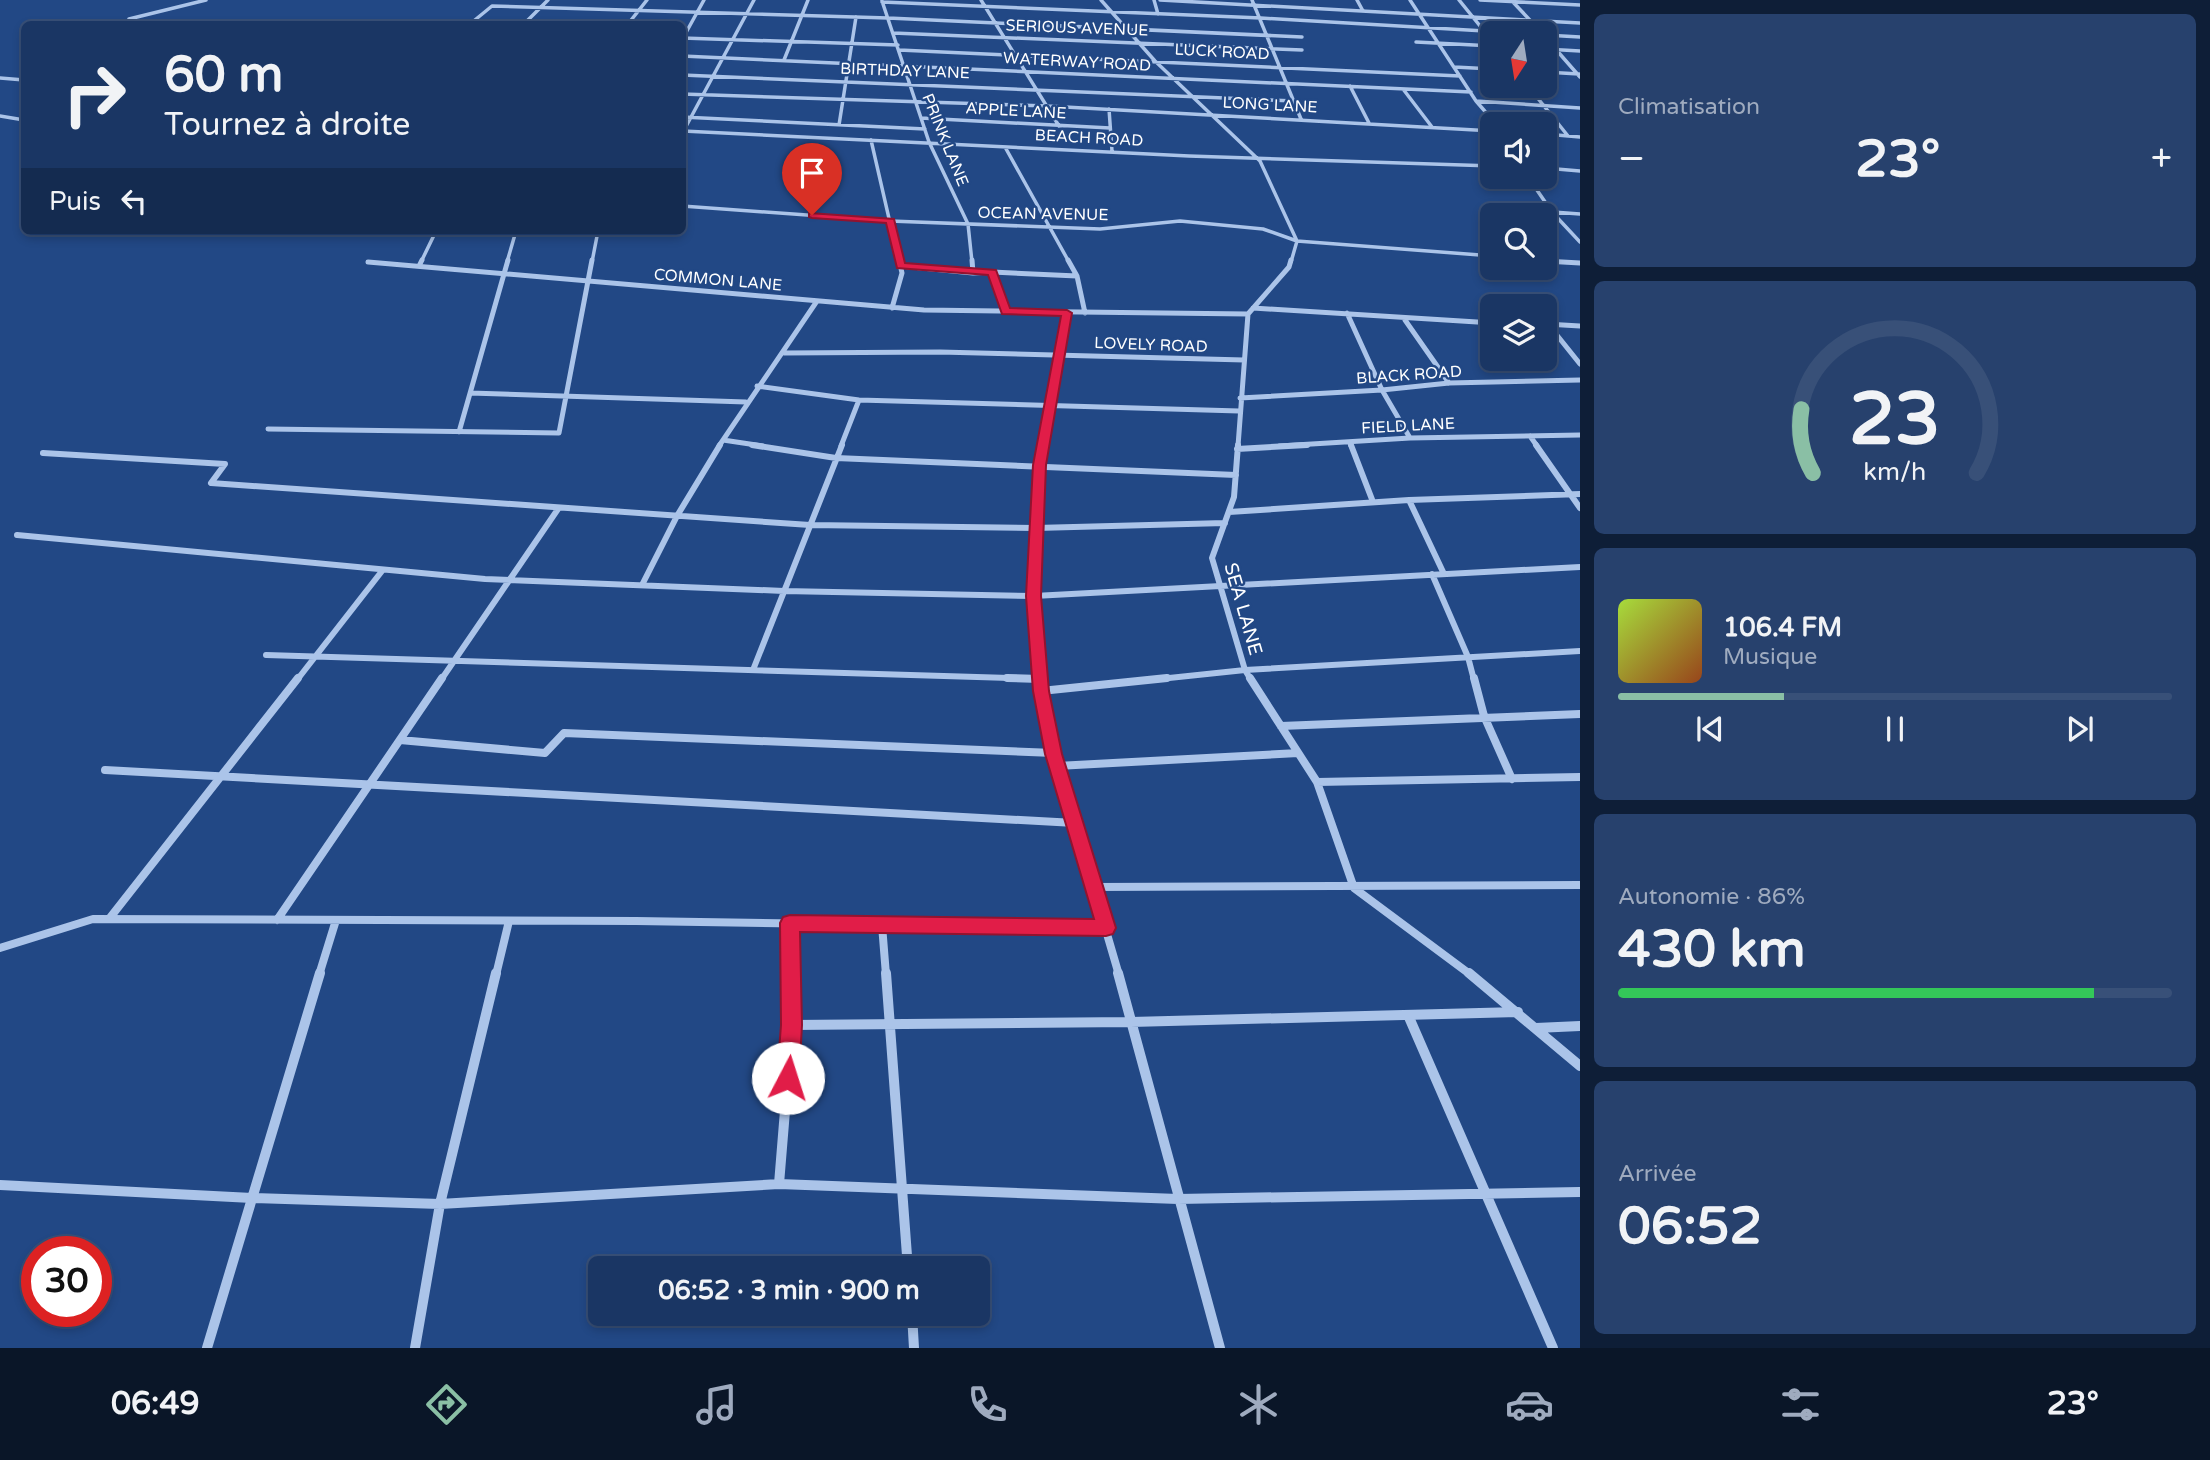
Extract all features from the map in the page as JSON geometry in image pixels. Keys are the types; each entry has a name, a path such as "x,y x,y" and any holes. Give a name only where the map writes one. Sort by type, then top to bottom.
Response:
{"street":[{"path":"129,19 206,0"},
{"path":"527,21 548,0"},
{"path":"631,21 648,0"},
{"path":"686,32 704,0"},
{"path":"686,126 754,0"},
{"path":"784,60 808,0"},
{"path":"981,0 1059,125"},
{"path":"1101,0 1155,61 1259,161 1297,241 1289,267 1250,311"},
{"path":"1154,0 1158,14"},
{"path":"1160,0 1580,23"},
{"path":"1252,0 1282,67 1301,119"},
{"path":"1309,0 1314,8"},
{"path":"1357,0 1363,11"},
{"path":"1410,0 1486,112"},
{"path":"1459,0 1480,26"},
{"path":"1480,0 1580,5"},
{"path":"1567,0 1580,12"},
{"path":"882,1 1480,31"},
{"name":"PRINK LANE","path":"882,1 929,142 968,224 973,273"},
{"path":"1512,1 1529,20"},
{"path":"474,21 492,6 995,22 1301,37"},
{"path":"1334,9 1340,23"},
{"path":"839,125 856,17"},
{"path":"1385,25 1390,32"},
{"name":"SERIOUS AVENUE","path":"893,33 1302,50"},
{"path":"1558,36 1580,37"},
{"name":"LUCK ROAD","path":"686,38 852,44 1460,76"},
{"path":"1416,42 1480,44"},
{"path":"1558,50 1580,51"},
{"path":"1558,51 1579,75"},
{"name":"WATERWAY ROAD","path":"686,55 1471,92"},
{"path":"1454,67 1480,68"},
{"path":"1371,72 1382,88"},
{"path":"1558,73 1579,75"},
{"name":"BIRTHDAY LANE","path":"686,75 1294,101"},
{"path":"0,78 21,80"},
{"path":"1350,86 1369,123"},
{"path":"1403,89 1432,127"},
{"name":"LONG LANE","path":"686,94 1047,106 1480,130"},
{"path":"1538,98 1568,136"},
{"path":"1476,101 1580,108"},
{"path":"1109,109 1112,151"},
{"path":"0,116 21,120"},
{"path":"686,117 925,129"},
{"name":"APPLE LANE","path":"921,118 1110,128"},
{"name":"BEACH ROAD","path":"686,132 1112,151 1259,161 1480,166"},
{"path":"1557,135 1580,137"},
{"path":"871,140 902,273 892,308"},
{"path":"1004,147 1077,276 1085,313"},
{"path":"1557,169 1580,171"},
{"name":"OCEAN AVENUE","path":"686,206 890,221 1100,229 1180,221 1263,229 1297,241"},
{"path":"1557,212 1580,214"},
{"path":"1557,217 1580,242"},
{"path":"419,266 434,235"},
{"path":"459,432 515,235"},
{"path":"268,429 559,433 597,235"},
{"path":"1297,241 1480,255"},
{"name":"COMMON LANE","path":"368,262 892,308 1067,313 1347,313 1405,320 1480,323"},
{"path":"1557,262 1580,263"},
{"path":"901,266 973,273 1077,276"},
{"path":"992,272 1006,312"},
{"path":"642,585 677,516 746,402 817,301"},
{"name":"SEA LANE","path":"1250,311 1240,398 1234,497 1212,558 1245,670 1317,782 1354,888"},
{"path":"1067,313 1040,465 1034,596 1041,691 1057,766 1095,887 1220,1348"},
{"path":"1347,313 1382,390 1410,438"},
{"path":"1405,320 1449,383"},
{"path":"1557,325 1580,326"},
{"path":"1557,336 1580,364"},
{"name":"LOVELY ROAD","path":"783,353 1059,355 1244,360"},
{"name":"BLACK ROAD","path":"1240,398 1382,390 1449,383 1580,380"},
{"path":"757,386 859,400 1239,411"},
{"path":"470,393 746,402"},
{"path":"753,670 859,400"},
{"name":"FIELD LANE","path":"1237,449 1410,438 1580,435"},
{"path":"1530,436 1580,508"},
{"path":"723,440 836,458 1236,475"},
{"path":"1350,443 1373,502"},
{"path":"43,453 225,464 211,483 810,525 1036,528 1225,523"},
{"path":"1229,512 1409,500 1580,494"},
{"path":"1409,500 1444,574"},
{"path":"276,920 558,509"},
{"path":"17,535 382,571 784,591 1034,596 1580,567"},
{"path":"108,919 382,571"},
{"path":"1432,574 1468,657 1484,716 1512,779"},
{"path":"1041,691 1245,670 1580,651"},
{"path":"266,655 1040,679"},
{"path":"1281,726 1580,714"},
{"path":"400,740 545,753 564,733 1054,754"},
{"path":"1057,766 1298,753"},
{"path":"105,770 1075,823"},
{"path":"1317,782 1580,777"},
{"path":"1095,887 1580,886"},
{"path":"1354,888 1490,989 1580,1066"},
{"path":"0,948 93,919 790,923 1106,928"},
{"path":"207,1348 336,920"},
{"path":"415,1348 440,1204 509,921"},
{"path":"779,1184 792,1025 790,923"},
{"path":"882,925 907,1256"},
{"path":"792,1025 1131,1022 1518,1012"},
{"path":"1408,1015 1553,1348"},
{"path":"1536,1028 1580,1026"},
{"path":"0,1185 252,1199 440,1204 779,1184 1178,1199 1580,1192"},
{"path":"913,1326 915,1348"}],"route":[{"path":"788,1078 792,1025 790,923 1106,928 1054,754 1041,691 1034,596 1040,465 1067,313 1006,312 992,272 973,273 901,266 890,221 812,215"}]}
